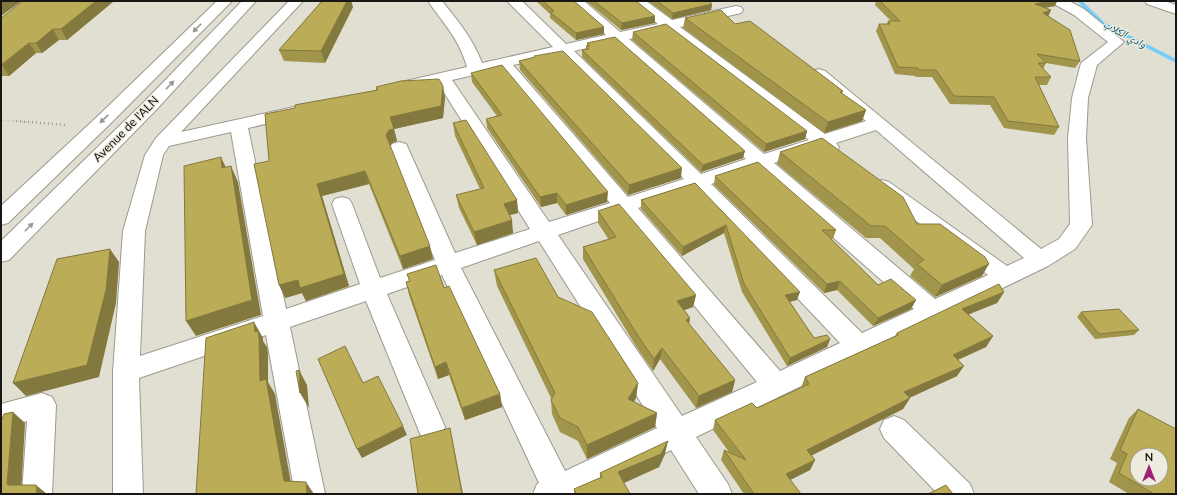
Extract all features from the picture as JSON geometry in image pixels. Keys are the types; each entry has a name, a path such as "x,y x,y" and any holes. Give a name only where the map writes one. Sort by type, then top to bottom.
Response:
{"street":[{"path":"1,218 225,1"},
{"name":"Avenue de l'ALN","path":"1,254 150,106 250,1"},
{"path":"128,494 126,372 134,231 154,155 162,142 296,1"},
{"path":"435,1 461,34 470,51 476,70"},
{"path":"514,1 696,181 859,346"},
{"path":"576,1 932,311"},
{"path":"638,1 840,155"},
{"path":"399,148 448,264 553,492 1040,260 1067,244 1081,225 1077,138 1080,98 1089,63 1117,42 1079,12 1059,1"},
{"path":"1152,2 1176,10"},
{"path":"390,90 736,10"},
{"path":"503,63 776,385"},
{"path":"805,63 879,123 1040,260"},
{"path":"442,77 717,494"},
{"path":"162,142 306,109"},
{"path":"126,372 696,181 879,123"},
{"path":"238,124 310,494"},
{"path":"866,174 1005,276"},
{"path":"342,204 374,289 431,427"},
{"path":"1,416 42,405 37,494"},
{"path":"894,430 959,494"}],"path":[{"path":"1,120 96,127"}],"building":[{"path":"23,1 96,1 61,29 53,29 36,43 29,43 1,65 1,18"},
{"path":"322,1 347,1 321,51 279,50"},
{"path":"543,1 574,1 604,27 576,33 550,12 554,11"},
{"path":"594,1 636,1 655,16 622,23"},
{"path":"657,1 709,1 712,4 673,13"},
{"path":"880,1 1048,1 1035,4 1051,10 1043,13 1070,30 1080,61 1037,54 1046,63 1038,63 1051,77 1035,77 1059,127 1008,121 994,97 954,96 936,70 919,70 918,68 898,67 879,24 890,24 888,21 900,21"},
{"path":"721,10 735,24 750,21 843,91 840,92 866,110 828,122 685,18"},
{"path":"666,24 807,131 766,144 633,32"},
{"path":"615,37 745,151 703,165 582,50 589,49 586,46 590,46 587,43"},
{"path":"563,51 682,168 629,185 519,61 535,57 534,56"},
{"path":"502,65 608,192 566,205 557,193 540,197 486,119 502,115 471,73"},
{"path":"439,79 443,86 441,106 390,117 394,129 389,130 386,135 430,246 400,256 365,171 317,184 344,274 300,288 298,280 279,285 254,164 269,161 265,114 295,108 295,105 378,90 376,87 401,81"},
{"path":"466,120 517,200 504,204 512,220 474,232 456,195 484,188 453,123"},
{"path":"822,138 903,197 917,224 940,224 985,257 989,264 942,285 917,264 924,260 885,226 871,226 780,152"},
{"path":"221,157 222,168 231,166 252,300 186,321 184,166"},
{"path":"758,162 836,230 822,230 878,285 891,279 916,300 878,318 840,281 827,284 715,176"},
{"path":"695,183 800,292 785,295 814,338 827,335 830,339 790,358 744,284 726,225 683,247 641,200"},
{"path":"619,204 696,295 677,301 690,318 686,320 735,380 699,396 662,348 654,359 638,336 583,247 616,237 598,211"},
{"path":"110,249 106,290 87,365 13,383 57,259"},
{"path":"536,258 558,297 592,312 638,383 628,399 657,413 587,445 578,427 560,418 551,400 555,393 494,270"},
{"path":"436,265 444,288 449,286 500,394 462,408 446,362 435,367 406,282 410,281 407,274"},
{"path":"999,284 1004,292 962,309 993,336 953,355 964,366 904,392 910,398 807,450 815,460 786,474 801,494 754,494 724,450 746,460 715,420 752,403 757,408 809,384 805,377 898,335 897,333"},
{"path":"1119,309 1139,330 1099,334 1081,312"},
{"path":"254,322 255,332 258,331 259,337 260,381 266,379 284,481 306,482 307,494 196,494 206,338"},
{"path":"345,346 363,383 378,376 403,426 357,449 318,359"},
{"path":"299,370 300,393 296,371"},
{"path":"1138,409 1176,429 1176,494 1154,494 1142,487 1169,487 1169,447 1129,447 1129,479 1119,473 1127,454 1120,450"},
{"path":"13,412 7,484 36,485 37,494 1,494 1,422 4,414"},
{"path":"450,428 462,494 418,494 410,439"},
{"path":"668,441 661,454 618,472 630,494 576,494 574,489 602,477 600,473"},
{"path":"946,485 953,494 928,494"}],"waterway":[{"name":"وادي الكلاب","path":"1079,1 1102,23 1176,61"}]}
